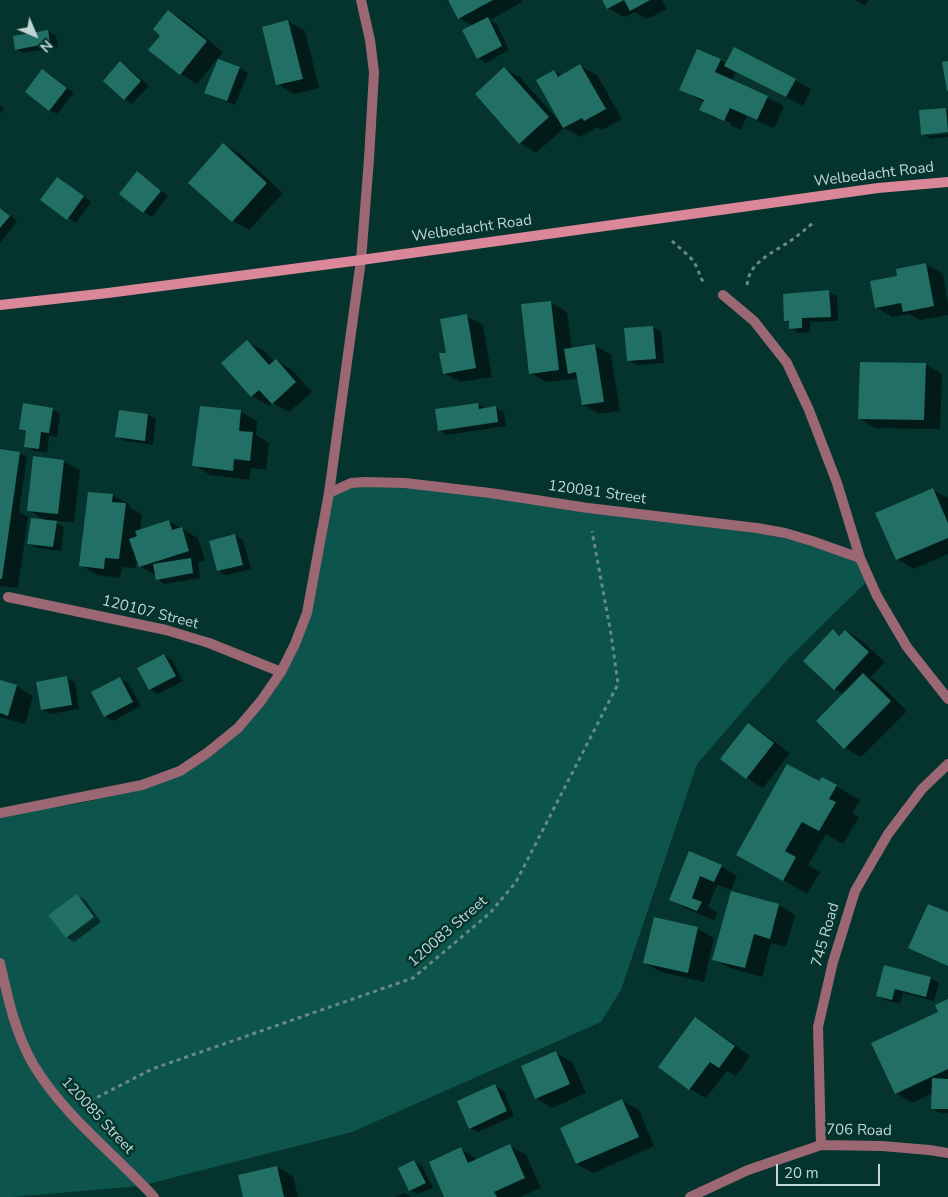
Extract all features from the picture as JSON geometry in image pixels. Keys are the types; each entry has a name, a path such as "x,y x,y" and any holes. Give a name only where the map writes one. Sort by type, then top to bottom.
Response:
{"street":[{"path":"0,813 142,785 180,771 207,753 238,728 261,701 281,672 295,644 307,613 328,493 361,260 374,72 370,40 361,0"},
{"name":"Welbedacht Road","path":"0,306 361,260 878,188 948,182"},
{"path":"723,296 754,320 788,363 809,410 837,484 860,558 877,596 907,648 948,699"},
{"name":"120081 Street","path":"328,493 351,483 405,483 588,508 757,528 812,541 860,558"},
{"name":"120107 Street","path":"8,597 166,630 209,644 281,672"},
{"name":"745 Road","path":"821,1145 818,1027 833,962 855,891 888,834 922,789 948,764"},
{"name":"120085 Street","path":"0,963 10,1008 19,1035 34,1065 69,1112 154,1197"},
{"name":"706 Road","path":"690,1197 748,1170 821,1145 882,1146 948,1153"}],"path":[{"path":"744,313 750,271 770,253 789,242 820,216 830,195"},
{"path":"654,219 669,239 698,268 699,277 723,296"},
{"name":"120083 Street","path":"69,1112 152,1069 412,978 490,913 516,882 618,684 611,634 588,508"}],"green space":[{"path":"351,484 404,484 757,532 812,545 856,560 867,581 788,659 697,764 621,990 601,1022 352,1132 140,1186 0,1197 0,815 77,804 147,787 240,728 298,641 327,494"}],"building":[{"path":"448,0 493,0 458,19"},
{"path":"602,0 624,0 607,9"},
{"path":"624,0 650,0 630,11"},
{"path":"168,10 207,41 180,75 148,50 160,36 153,29"},
{"path":"488,17 502,46 477,59 462,30"},
{"path":"288,20 303,79 276,85 262,27"},
{"path":"48,30 50,43 15,50 13,36"},
{"path":"734,47 796,79 786,97 724,66"},
{"path":"697,49 721,59 715,72 768,96 757,120 730,108 724,121 699,110 704,100 679,90"},
{"path":"218,59 240,67 227,101 204,93"},
{"path":"120,61 141,81 124,100 103,81"},
{"path":"948,61 948,91 947,91 942,62"},
{"path":"580,64 606,109 584,121 582,118 563,128 536,80 554,70 558,77"},
{"path":"504,67 549,117 519,144 475,94"},
{"path":"42,69 67,88 49,111 25,92"},
{"path":"946,108 948,132 921,135 919,110"},
{"path":"223,143 267,183 232,222 188,183"},
{"path":"137,171 161,191 143,213 119,194"},
{"path":"57,177 84,196 67,220 40,200"},
{"path":"0,208 10,216 0,228"},
{"path":"926,263 934,306 903,312 901,303 875,308 870,281 897,276 896,269"},
{"path":"829,290 831,317 802,318 802,328 789,329 789,321 784,321 783,294"},
{"path":"551,301 559,370 529,374 521,304"},
{"path":"467,314 476,368 443,374 439,353 446,353 440,319"},
{"path":"653,326 656,359 627,361 624,328"},
{"path":"247,340 269,365 276,359 296,382 272,404 259,390 251,397 221,363"},
{"path":"595,344 604,402 582,405 576,372 568,374 564,349"},
{"path":"860,362 926,363 924,420 858,419"},
{"path":"23,403 53,408 49,433 41,432 39,449 24,447 26,431 19,429"},
{"path":"478,403 479,409 496,406 498,422 438,431 435,409"},
{"path":"200,406 241,410 239,431 253,432 250,461 234,459 233,471 192,466"},
{"path":"119,410 148,414 145,441 115,437"},
{"path":"0,449 20,452 2,579 0,579"},
{"path":"33,456 64,460 58,514 27,511"},
{"path":"933,488 948,523 948,538 896,560 875,513"},
{"path":"88,492 113,494 112,502 126,503 119,559 105,558 104,569 79,566"},
{"path":"31,518 57,521 53,547 27,544"},
{"path":"169,520 172,530 182,527 189,551 139,567 129,539 137,536 135,531"},
{"path":"235,534 243,565 217,571 209,541"},
{"path":"191,558 193,573 156,580 153,564"},
{"path":"833,629 839,636 845,630 869,652 834,690 803,661"},
{"path":"164,654 176,676 149,690 137,668"},
{"path":"863,673 891,701 844,749 816,721"},
{"path":"67,676 72,705 41,710 36,682"},
{"path":"120,677 133,702 104,717 91,692"},
{"path":"0,680 17,685 8,716 0,713"},
{"path":"748,723 774,743 746,779 720,759"},
{"path":"787,764 819,781 822,777 837,785 829,799 836,802 819,831 802,822 785,851 796,857 783,881 736,855"},
{"path":"689,851 722,865 714,882 700,876 692,898 702,902 697,911 669,900"},
{"path":"731,891 779,904 770,939 754,934 745,968 712,960"},
{"path":"77,894 94,917 66,938 48,915"},
{"path":"928,904 948,912 948,966 908,948"},
{"path":"654,917 698,927 688,973 643,963"},
{"path":"884,965 931,977 926,997 895,989 892,1000 876,996"},
{"path":"948,999 948,1069 895,1094 871,1043 938,1012 935,1005"},
{"path":"695,1017 735,1046 719,1068 710,1062 689,1090 658,1067"},
{"path":"556,1051 570,1084 535,1099 521,1066"},
{"path":"932,1078 948,1079 948,1109 931,1109"},
{"path":"495,1084 507,1111 469,1129 457,1101"},
{"path":"622,1099 639,1137 576,1164 560,1128"},
{"path":"510,1144 525,1178 494,1192 497,1197 444,1197 429,1162 461,1147 468,1163"},
{"path":"414,1160 426,1183 409,1191 398,1168"},
{"path":"277,1166 284,1197 243,1197 238,1175"}]}
